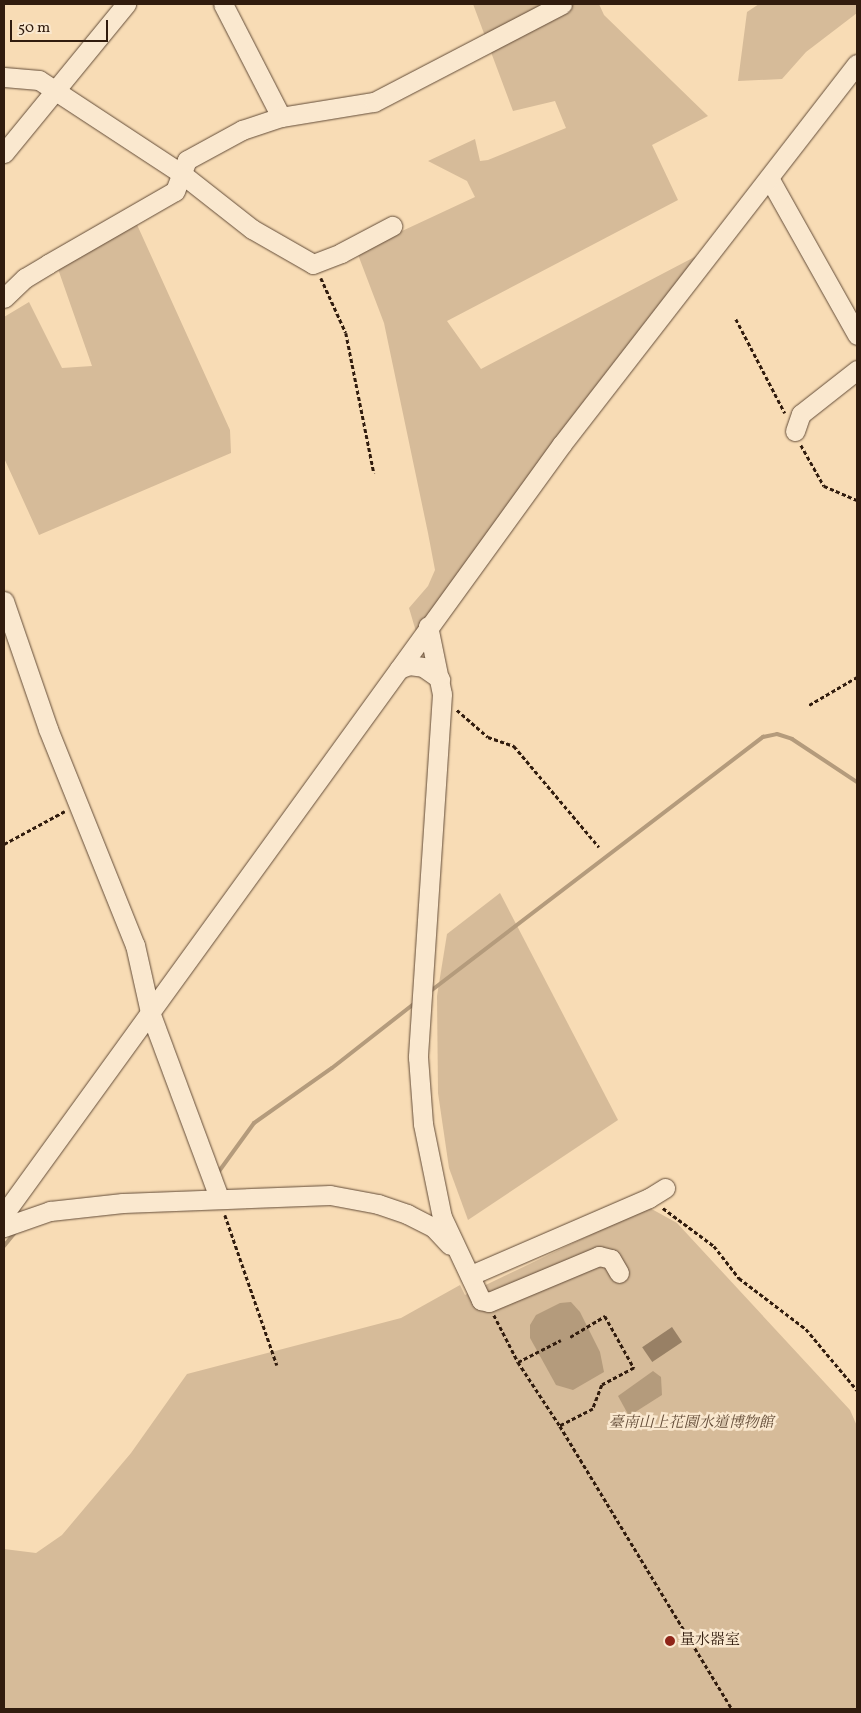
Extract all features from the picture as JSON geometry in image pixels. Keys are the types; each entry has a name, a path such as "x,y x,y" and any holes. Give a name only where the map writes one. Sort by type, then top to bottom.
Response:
{"street":[{"path":"4,153 53,90 126,4"},
{"path":"223,4 281,117"},
{"path":"4,298 25,278 175,191 187,160 242,130 281,117 374,102 562,4"},
{"path":"4,1214 399,669 428,626 562,444 857,64"},
{"path":"4,77 39,80 182,174 252,229 313,264 341,253 392,226"},
{"path":"769,178 857,335"},
{"path":"795,431 801,414 857,370"},
{"path":"4,601 74,795 135,945 150,1012 219,1198"},
{"path":"428,626 440,678 442,704 418,1057 423,1124 442,1217 469,1269 481,1300 489,1302 598,1256 611,1259 619,1273"},
{"path":"399,669 409,665 423,667 440,678"},
{"path":"28,1180 34,1201 50,1211"},
{"path":"469,1269 649,1198 665,1188"},
{"path":"407,1214 428,1209 434,1205 438,1194"},
{"path":"4,1227 50,1211 123,1202 330,1195 378,1204 407,1214 434,1228 469,1269"}],"path":[{"path":"313,264 332,296 346,333 374,473"},
{"path":"809,705 857,677"},
{"path":"442,704 460,711 488,737 514,746 599,847"},
{"path":"4,844 69,809 74,795"},
{"path":"219,1198 277,1365"},
{"path":"649,1198 690,1225 714,1246 739,1278 788,1312 857,1390"},
{"path":"489,1302 518,1362 560,1426 732,1709"},
{"path":"560,1426 593,1409 602,1385 634,1368 604,1316 570,1337"},
{"path":"518,1362 561,1340"}],"green space":[{"path":"473,4 599,4 604,15 708,116 652,145 678,200 447,321 481,369 704,252 709,262 430,639 417,635 409,608 428,586 435,570 384,323 357,252 475,197 467,181 428,161 475,139 480,161 488,160 566,128 555,101 513,111"},
{"path":"759,4 857,4 857,13 806,52 782,79 738,81 747,12"},
{"path":"134,218 230,430 231,453 39,535 4,458 4,317 29,302 62,368 92,366 58,269"},
{"path":"500,893 618,1120 468,1220 449,1168 438,1093 437,996 447,934"},
{"name":"臺南山上花園水道博物館","path":"648,1207 677,1223 850,1410 857,1426 857,1709 4,1709 4,1549 36,1553 62,1535 131,1453 187,1374 401,1318 460,1285 465,1295"}],"shaded area":[{"path":"571,1302 580,1312 600,1352 604,1372 573,1390 556,1385 530,1338 530,1325 536,1315 560,1303"},
{"path":"653,1371 661,1377 662,1395 629,1416 618,1396"}],"building":[{"path":"672,1327 682,1342 652,1362 642,1347"}],"waterway":[{"path":"428,993 763,737 777,734 792,739 857,782"},
{"path":"217,1174 254,1123 332,1068 415,1003"},
{"path":"4,1246 17,1230"}],"place":[{"name":"量水器室","path":"670,1641"}]}
